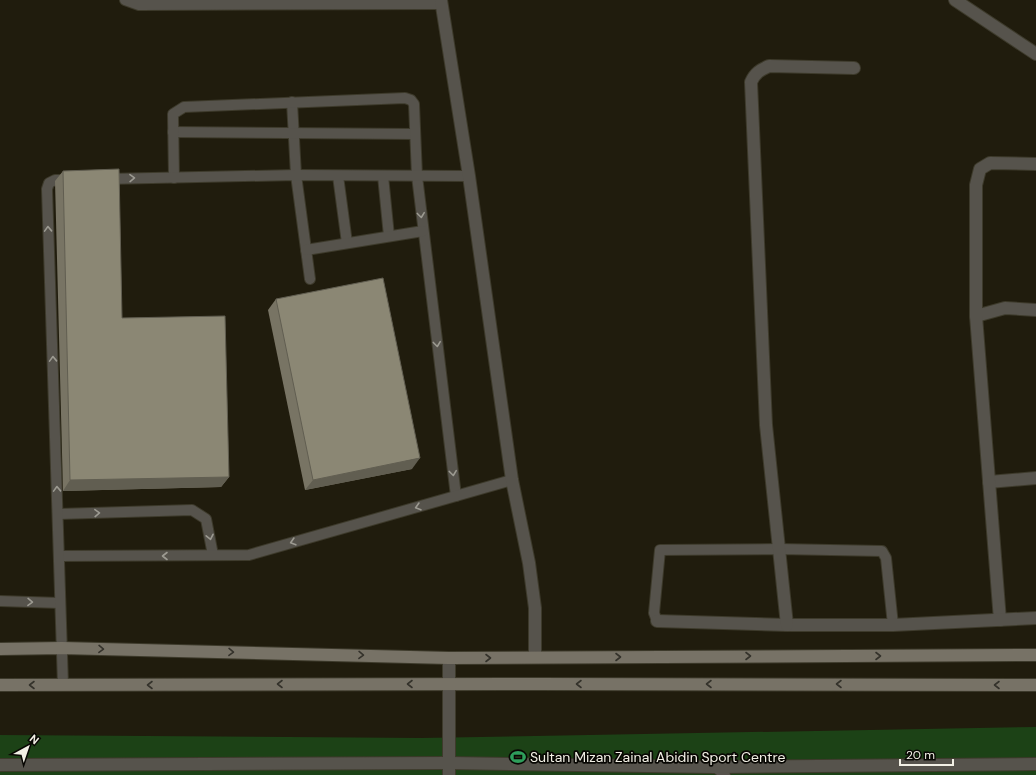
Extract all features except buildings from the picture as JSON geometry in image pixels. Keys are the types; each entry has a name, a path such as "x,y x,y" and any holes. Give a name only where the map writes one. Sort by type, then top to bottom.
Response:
{"main road":[{"path":"0,649 62,648 449,658 1036,655"},
{"path":"0,685 1036,685"}],"street":[{"path":"955,0 1036,54"},
{"path":"441,2 469,176 512,480 535,608 535,657"},
{"path":"787,625 766,425 751,82 760,70 769,66 854,68"},
{"path":"1000,620 976,316 976,185 980,169 990,163 1036,164"},
{"path":"976,316 1005,308 1036,310"},
{"path":"989,482 1036,478"},
{"path":"657,621 787,625 893,625 1036,618"},
{"path":"449,658 449,769"},
{"path":"0,765 449,769 1036,764"}],"lane":[{"path":"125,0 138,4 441,2"},
{"path":"174,178 173,114 184,107 405,98 411,100 414,104 417,176 423,230 456,496"},
{"path":"292,102 296,175 310,279"},
{"path":"173,132 415,134"},
{"path":"95,179 296,175 469,176"},
{"path":"338,176 347,243"},
{"path":"383,176 389,236"},
{"path":"63,685 47,189 49,183 55,180 79,180"},
{"path":"306,250 423,230"},
{"path":"59,556 249,555 512,480"},
{"path":"58,514 192,510 206,519 214,555"},
{"path":"657,621 654,613 660,550 779,549 882,552 886,558 893,625"},
{"path":"0,601 60,602"},
{"path":"715,767 725,775"}],"green space":[{"name":"Sultan Mizan Zainal Abidin Sport Centre","path":"1036,727 1036,775 0,775 0,735 421,738"}],"place":[{"name":"Sultan Mizan Zainal Abidin Sport Centre","path":"518,757"}]}
